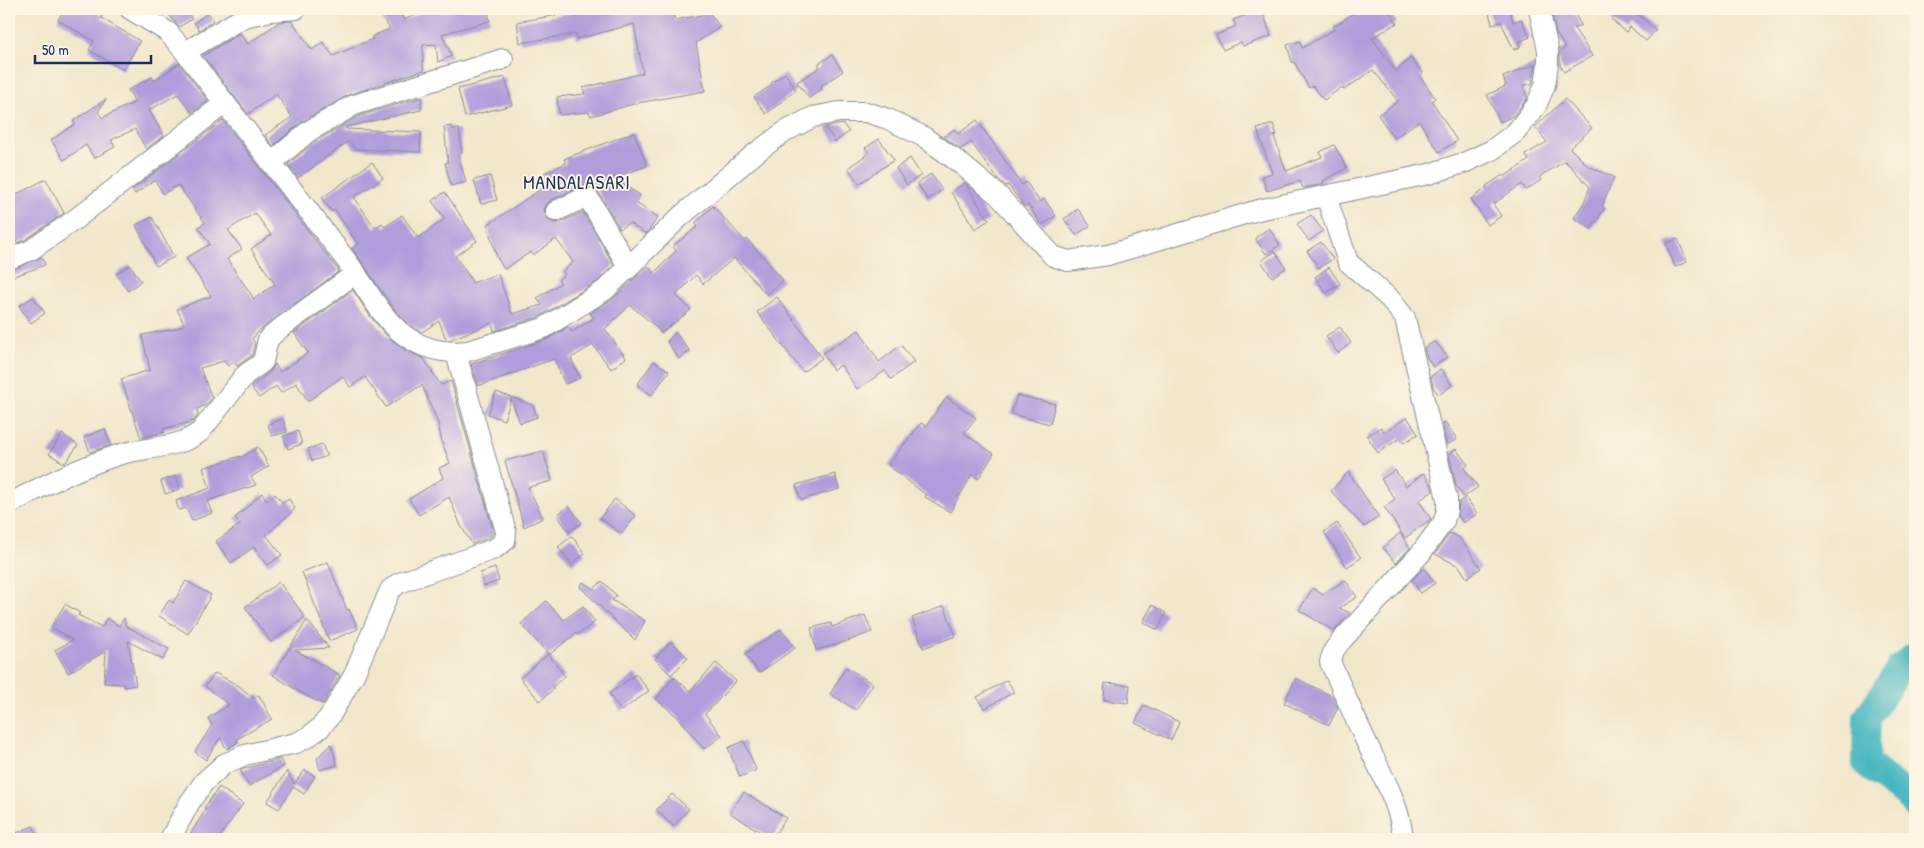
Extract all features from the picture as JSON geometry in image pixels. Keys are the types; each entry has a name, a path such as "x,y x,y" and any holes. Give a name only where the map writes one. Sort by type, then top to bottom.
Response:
{"street":[{"path":"130,9 168,32 185,52 356,272 390,322 404,335 422,346 437,351 456,353 544,328 605,290 681,216 764,147 784,132 813,117 839,112 866,112 888,119 924,137 961,164 998,195 1053,256 1068,261 1108,255 1258,210 1429,174 1466,162 1492,150 1516,132 1536,106 1545,85 1548,64 1548,50 1539,9"},
{"path":"185,52 244,17 271,11 296,9"},
{"path":"271,163 309,131 354,105 503,59"},
{"path":"9,259 31,250 73,221 225,103"},
{"path":"1326,196 1348,262 1390,299 1405,318 1447,499 1444,521 1422,553 1341,640 1334,650 1330,662 1365,740 1390,789 1402,824 1403,839"},
{"path":"556,211 584,198 589,200 629,268"},
{"path":"9,504 60,477 117,455 170,444 193,437 200,432 245,375 263,362 268,339 356,272"},
{"path":"170,839 190,802 204,782 224,764 245,755 296,743 320,728 330,716 354,675 390,590 399,583 494,548 505,542 506,532 456,353"}],"building":[{"path":"64,9 91,9 102,16 101,18 140,41 123,70 89,50 94,41 58,20"},
{"path":"164,9 185,9 192,19 179,27"},
{"path":"376,9 397,9 404,20 428,9 487,9 490,21 442,34 452,56 438,62 436,44 423,45 424,70 348,95 303,121 273,146 265,135 292,117 276,94 248,114 203,56 240,33 248,44 279,22 292,21 312,50 323,42 333,56 373,39 372,36 390,29"},
{"path":"578,9 672,9 675,20 702,15 708,11 720,27 696,43 705,91 637,103 591,116 589,112 559,115 557,97 585,94 583,88 643,73 634,24 577,39 576,34 520,43 517,22 570,13 570,11"},
{"path":"1262,9 1271,36 1243,46 1241,42 1223,50 1216,35 1236,26 1233,20"},
{"path":"1360,9 1388,9 1397,23 1372,38 1396,71 1411,58 1423,73 1420,76 1435,98 1432,101 1457,141 1439,152 1419,121 1394,138 1378,115 1398,101 1373,70 1344,90 1342,87 1324,100 1313,86 1309,88 1294,62 1292,62 1287,45 1300,41 1302,48 1335,29 1333,27"},
{"path":"1488,9 1510,9 1513,22 1521,19 1530,37 1519,42 1520,47 1514,50 1501,22 1492,24"},
{"path":"1551,9 1572,9 1581,25 1574,28 1592,56 1564,72 1560,65 1560,51 1565,48 1556,33"},
{"path":"1621,9 1632,9 1656,30 1646,41 1630,27 1626,32 1611,19"},
{"path":"208,13 213,21 199,30 194,23"},
{"path":"832,55 843,71 821,86 822,89 809,98 797,82 820,67 818,64"},
{"path":"179,63 208,101 192,113 178,94 149,110 164,136 146,149 135,129 111,140 115,147 94,158 86,145 64,160 51,140 75,124 73,121 106,99 98,112 102,118 135,102 128,90 152,77 154,81"},
{"path":"1536,64 1532,84 1523,85 1527,97 1526,100 1513,116 1500,122 1487,95 1506,86 1503,77"},
{"path":"785,73 796,90 766,114 754,97 772,85 771,83"},
{"path":"505,77 512,105 465,117 458,89"},
{"path":"422,97 421,110 346,127 346,129 421,132 420,152 355,149 349,141 298,178 288,164 316,141 359,116"},
{"path":"1565,99 1592,128 1570,148 1588,166 1614,177 1602,206 1605,208 1591,229 1574,218 1584,202 1590,187 1565,161 1539,177 1541,180 1526,190 1522,184 1493,204 1501,216 1488,225 1471,199 1487,188 1486,186 1503,175 1504,177 1529,160 1525,155 1547,142 1535,127"},
{"path":"223,120 339,271 260,330 252,339 255,343 252,355 237,366 234,362 228,366 224,361 200,368 212,398 206,405 197,409 198,415 194,421 163,429 165,432 141,438 121,379 150,370 142,335 175,329 181,326 184,324 177,309 211,296 186,258 210,244 198,227 205,223 178,185 163,194 155,180 135,194 132,190","holes":["255,213 271,235 251,249 275,284 254,299 227,259 242,249 228,230"]},
{"path":"977,120 1022,185 1026,182 1040,202 1044,199 1056,216 1042,225 1028,205 1025,207 1008,185 1006,186 998,179 971,142 961,149 944,137 954,129 958,134"},
{"path":"843,124 849,132 835,142 825,127"},
{"path":"1273,124 1277,135 1274,136 1286,171 1322,157 1320,152 1334,145 1347,168 1319,185 1303,188 1300,181 1267,191 1262,176 1272,173 1257,129"},
{"path":"452,126 452,129 459,129 462,153 458,154 466,182 451,186 445,163 448,162 444,127"},
{"path":"634,132 647,166 613,178 640,195 636,203 658,217 650,229 646,234 629,223 620,229 599,193 591,187 579,187 551,200 544,210 549,220 554,223 561,222 583,212 614,265 598,281 539,317 494,331 492,323 449,340 446,339 439,321 422,332 411,326 396,311 383,293 352,248 358,244 335,210 332,212 322,198 372,162 383,178 354,197 375,228 382,223 385,227 402,215 418,238 445,219 432,201 445,192 477,241 455,256 472,283 498,274 512,314 542,305 537,298 561,283 558,280 565,274 562,272 573,262 556,239 533,255 531,252 504,269 497,257 487,225 547,185 542,174 566,163 564,159"},
{"path":"879,139 894,160 859,184 848,168 869,153 865,148"},
{"path":"910,158 921,175 907,185 896,168"},
{"path":"931,174 942,190 928,200 917,183"},
{"path":"490,176 497,200 481,204 474,180"},
{"path":"46,179 64,213 25,240 17,243 9,227 9,198"},
{"path":"965,183 989,220 975,229 951,192"},
{"path":"713,206 745,241 747,239 783,280 767,295 734,258 703,284 696,275 676,295 691,310 661,333 630,305 605,329 626,358 611,369 593,345 571,358 580,378 565,384 554,359 478,386 471,364 548,339 568,327 572,332 594,318 590,313 613,299 648,266 654,273 676,251 673,246 698,226 695,223"},
{"path":"1078,209 1090,226 1076,235 1064,219"},
{"path":"1311,215 1323,231 1309,241 1297,224"},
{"path":"152,217 174,257 156,266 136,225"},
{"path":"1269,228 1280,245 1266,254 1255,238"},
{"path":"1678,239 1687,262 1675,267 1666,243"},
{"path":"1321,242 1333,259 1319,268 1307,251"},
{"path":"1275,251 1286,268 1272,277 1261,261"},
{"path":"42,257 45,265 9,278 9,271"},
{"path":"130,265 141,281 128,291 116,274"},
{"path":"1329,267 1340,284 1326,293 1315,277"},
{"path":"353,290 370,316 387,336 405,350 423,358 441,385 451,381 494,533 488,538 472,544 461,526 449,497 419,515 409,499 443,478 439,468 450,463 442,443 438,423 422,385 386,407 365,377 350,387 343,376 308,401 296,383 281,393 276,386 259,398 251,387 270,372 275,364 280,372 308,353 294,333"},
{"path":"33,297 45,313 31,323 19,306"},
{"path":"777,297 822,358 803,372 757,312"},
{"path":"1340,327 1351,343 1338,353 1326,336"},
{"path":"859,330 879,362 901,345 914,362 891,379 885,371 857,389 841,365 833,370 823,353"},
{"path":"675,332 690,351 679,359 667,342"},
{"path":"1435,341 1447,357 1433,367 1427,358 1424,348"},
{"path":"654,361 669,371 652,395 637,385"},
{"path":"1441,369 1452,385 1439,395 1433,387 1431,376"},
{"path":"496,392 533,405 537,417 520,423 511,399 504,420 488,414"},
{"path":"1017,395 1055,404 1050,424 1011,414"},
{"path":"947,397 976,418 964,433 994,454 978,479 972,475 950,512 925,497 926,495 888,465 921,423 926,426"},
{"path":"1407,417 1418,434 1404,443 1400,438 1378,453 1367,436 1381,427 1385,433"},
{"path":"283,419 287,432 272,436 268,424"},
{"path":"1445,422 1457,439 1447,445 1442,424"},
{"path":"105,429 111,445 90,452 84,437"},
{"path":"298,431 302,444 288,449 283,436"},
{"path":"62,434 78,445 64,463 49,454"},
{"path":"322,444 327,456 312,461 308,449"},
{"path":"258,447 269,466 251,477 256,485 207,501 212,513 192,521 186,508 179,510 176,501 210,488 203,468 240,456 240,458"},
{"path":"1456,449 1468,465 1464,468 1478,487 1464,497 1456,486 1449,454"},
{"path":"543,451 552,481 528,487 543,518 524,527 505,461"},
{"path":"1395,470 1406,486 1424,473 1433,491 1419,501 1431,519 1405,538 1384,507 1395,499 1381,479"},
{"path":"1348,472 1379,517 1364,527 1331,491"},
{"path":"835,474 839,489 801,500 796,485"},
{"path":"176,476 180,489 165,494 161,481"},
{"path":"262,493 267,501 275,494 283,503 289,499 295,509 266,535 282,555 268,565 254,547 231,563 216,541 241,524 235,518"},
{"path":"1466,497 1477,514 1463,523 1458,515 1459,502"},
{"path":"615,499 636,516 621,534 600,518"},
{"path":"569,506 582,523 569,532 557,515"},
{"path":"1337,523 1361,558 1347,567 1324,532"},
{"path":"1400,533 1410,548 1396,563 1383,548"},
{"path":"1450,533 1460,538 1481,568 1467,578 1459,566 1435,554"},
{"path":"572,536 585,554 572,564 558,547"},
{"path":"328,562 347,610 349,609 358,629 329,641 302,572"},
{"path":"495,568 499,581 484,586 480,573"},
{"path":"1424,568 1435,583 1421,593 1412,580"},
{"path":"1345,580 1357,597 1339,608 1350,613 1334,631 1299,610 1313,588 1323,595"},
{"path":"186,581 211,595 188,634 159,616 169,600 173,603"},
{"path":"602,581 617,596 612,600 645,621 635,640 580,587 583,582 594,589"},
{"path":"279,582 305,617 271,642 245,607"},
{"path":"546,601 564,620 583,606 595,622 577,635 576,633 549,655 521,624"},
{"path":"65,604 80,613 78,615 102,627 107,618 119,626 124,618 126,626 169,649 163,660 128,641 136,685 124,687 124,684 104,683 106,651 68,673 55,650 73,640 51,627"},
{"path":"1152,605 1166,613 1158,630 1143,622"},
{"path":"944,606 956,636 923,648 912,618"},
{"path":"865,615 872,632 816,650 811,628 831,623 832,627"},
{"path":"307,620 329,648 295,650 340,675 323,704 306,696 273,675"},
{"path":"781,629 795,648 759,673 745,654"},
{"path":"671,641 688,658 671,675 655,659"},
{"path":"548,654 565,676 540,701 520,678"},
{"path":"716,663 736,681 705,714 722,736 704,749 680,719 656,699 674,677 690,691"},
{"path":"846,667 873,684 856,710 830,694"},
{"path":"215,673 239,686 253,698 259,695 272,719 237,739 238,742 227,749 220,738 206,760 195,752 212,725 208,718 229,705 205,686"},
{"path":"636,674 649,691 621,711 609,694"},
{"path":"1296,678 1332,696 1338,708 1329,725 1284,703"},
{"path":"1007,680 1014,692 984,709 977,697"},
{"path":"1105,683 1130,685 1128,703 1104,700"},
{"path":"1144,705 1179,722 1171,740 1135,723"},
{"path":"744,741 756,770 740,777 728,748"},
{"path":"331,744 337,765 320,770 317,758"},
{"path":"280,759 284,766 249,786 240,770"},
{"path":"305,770 315,776 304,794 293,787 279,809 267,802 287,771 294,784"},
{"path":"219,787 243,804 218,839 187,839 206,809 204,808"},
{"path":"744,792 786,818 772,839 730,813"},
{"path":"672,794 689,809 673,826 656,810"},
{"path":"33,826 39,839 9,839 9,836"}],"waterway":[{"path":"1915,656 1900,668 1867,718 1866,763 1908,797 1915,805"}],"district":[{"name":"MANDALASARI","path":"577,182"}]}
